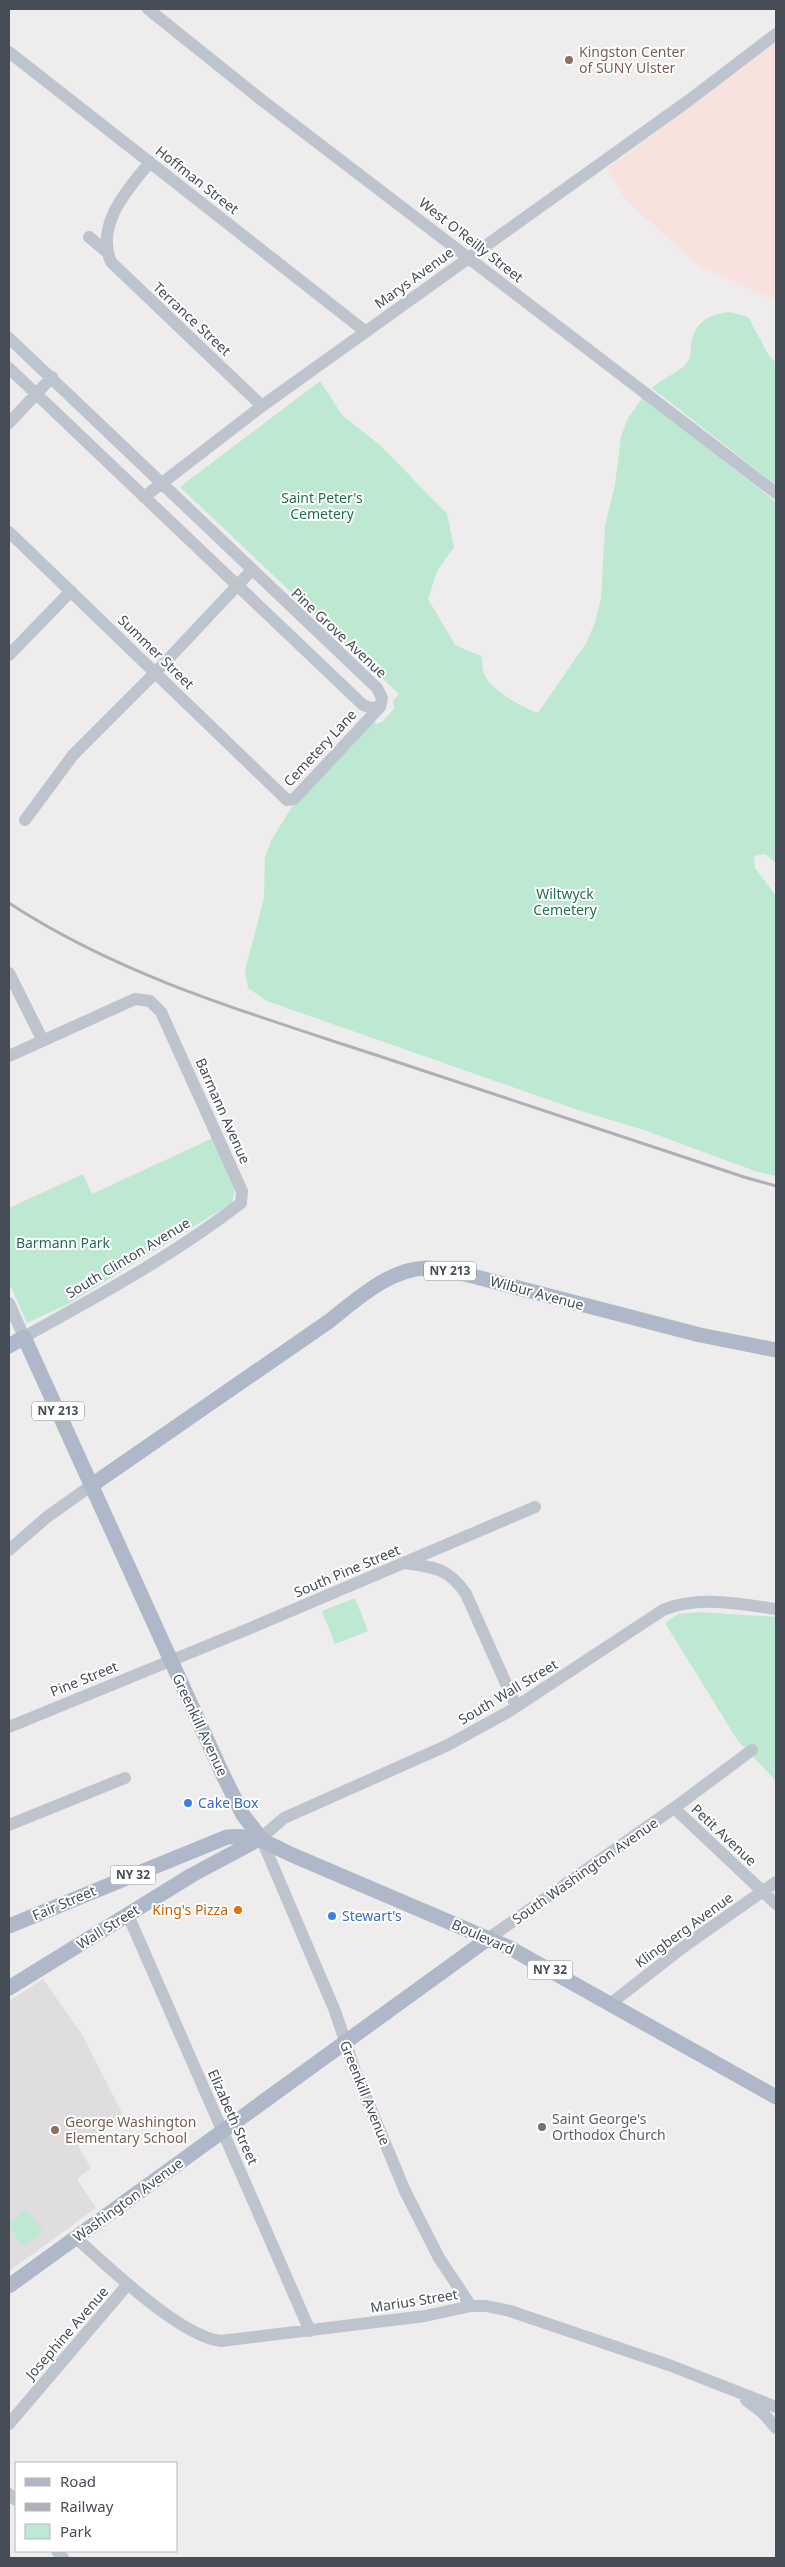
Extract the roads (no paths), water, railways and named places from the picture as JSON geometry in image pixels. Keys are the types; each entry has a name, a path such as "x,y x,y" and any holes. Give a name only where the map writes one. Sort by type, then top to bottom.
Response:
{"main road":[{"name":"Wilbur Avenue","path":"92,1485 328,1322 356,1300 390,1277 407,1270 427,1268 457,1272 700,1335 776,1350"},
{"path":"9,1346 24,1337"},
{"name":"Greenkill Avenue","path":"24,1337 243,1816 261,1838"},
{"name":"Fair Street","path":"9,1926 227,1837 261,1838"},
{"name":"Wall Street","path":"9,1988 192,1875 261,1838"},
{"name":"Boulevard","path":"261,1838 287,1853 490,1938 776,2097"},
{"name":"South Washington Avenue","path":"344,2043 490,1938"},
{"name":"Washington Avenue","path":"9,2286 344,2043"}],"street":[{"name":"West O'Reilly Street","path":"148,9 263,101 470,256 492,276 776,493"},
{"name":"Marys Avenue","path":"144,497 262,406 692,99 776,34"},
{"name":"Hoffman Street","path":"9,52 366,332"},
{"path":"106,251 107,232 120,201 150,162"},
{"name":"Terrance Street","path":"89,237 106,251 111,262 121,274 262,406"},
{"name":"Pine Grove Avenue","path":"9,338 251,571 377,688 382,698 380,707"},
{"path":"9,368 363,705 371,708 380,707"},
{"path":"9,424 52,378"},
{"name":"Summer Street","path":"9,532 156,672 280,795"},
{"path":"25,820 73,755 156,672 251,571"},
{"path":"9,655 71,591"},
{"name":"Cemetery Lane","path":"280,795 287,800 294,799 380,707"},
{"path":"9,973 43,1041 9,1056"},
{"name":"Barmann Avenue","path":"43,1041 139,998 150,1001 161,1012 172,1035 242,1191 242,1200"},
{"name":"South Clinton Avenue","path":"24,1337 118,1284 222,1218 241,1203 242,1200"},
{"name":"Greenkill Avenue","path":"9,1303 24,1337"},
{"path":"9,1550 47,1517 92,1485"},
{"name":"South Pine Street","path":"171,1660 535,1507"},
{"path":"404,1563 427,1566 446,1572 456,1579 466,1594 516,1706"},
{"name":"South Wall Street","path":"261,1838 284,1818 446,1746 516,1706 674,1605 703,1602 736,1603 776,1609"},
{"name":"Pine Street","path":"9,1727 171,1660"},
{"name":"South Washington Avenue","path":"490,1938 674,1808 752,1750"},
{"path":"9,1825 125,1778"},
{"name":"Petit Avenue","path":"674,1808 776,1904"},
{"name":"Greenkill Avenue","path":"261,1838 335,2011 344,2043 405,2191 439,2258 471,2306"},
{"name":"Klingberg Avenue","path":"610,2004 686,1945 776,1882"},
{"name":"Elizabeth Street","path":"128,1915 310,2331"},
{"name":"Marius Street","path":"76,2238 128,2284 191,2332 211,2340 221,2341 310,2331 425,2316 471,2306 486,2306 510,2311 669,2365 776,2407"},
{"name":"Josephine Avenue","path":"11,2416 128,2284"},
{"path":"730,2389 763,2413 776,2428"}],"railway":[{"path":"9,903 52,929 96,952 187,991 744,1177 776,1186"}],"place":[{"name":"Kingston Center of SUNY Ulster","path":"569,60"},
{"name":"Cake Box","path":"188,1803"},
{"name":"King's Pizza","path":"238,1910"},
{"name":"Stewart's","path":"332,1916"},
{"name":"Saint George's Orthodox Church","path":"542,2127"},
{"name":"George Washington Elementary School","path":"55,2130"}],"park label":[{"name":"Saint Peter's Cemetery","path":"322,506"},
{"name":"Wiltwyck Cemetery","path":"565,902"},
{"name":"Barmann Park","path":"63,1243"}]}
